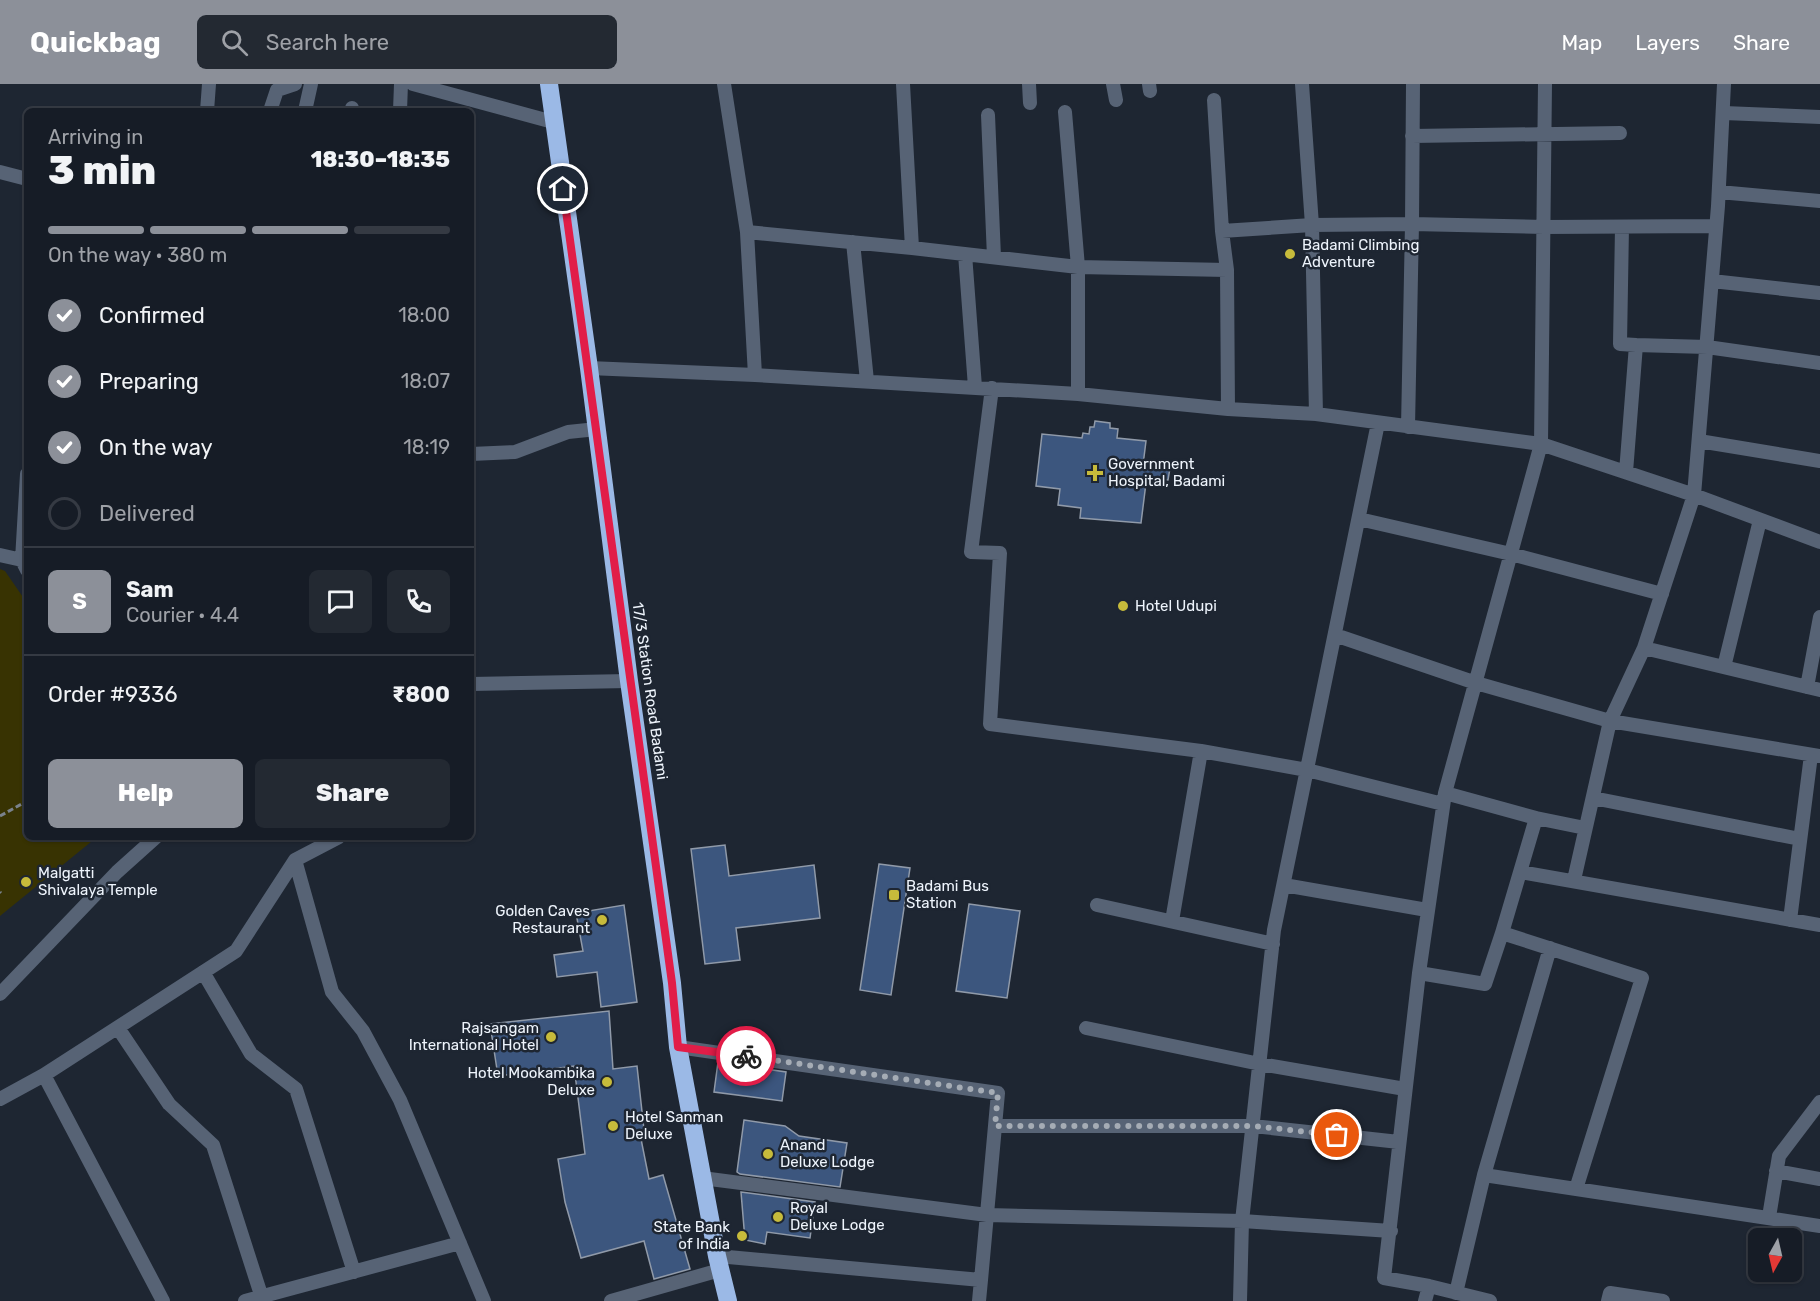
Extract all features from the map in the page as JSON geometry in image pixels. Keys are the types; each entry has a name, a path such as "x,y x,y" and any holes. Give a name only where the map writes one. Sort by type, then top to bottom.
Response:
{"highway":[{"name":"17/3 Station Road Badami","path":"549,84 672,983 678,1047 718,1263 728,1301"}],"street":[{"path":"207,108 209,84"},
{"path":"271,108 277,90 296,84"},
{"path":"306,108 311,84"},
{"path":"400,108 401,84"},
{"path":"413,84 554,122"},
{"path":"724,84 747,232 755,375"},
{"path":"903,84 912,248"},
{"path":"1029,84 1030,103"},
{"path":"1113,84 1116,100"},
{"path":"1302,84 1312,225 1316,414"},
{"path":"1408,427 1413,84"},
{"path":"1490,1301 1384,1278 1419,973 1444,798 1541,444 1545,84"},
{"path":"1574,880 1610,721 1644,648 1694,495 1719,192 1724,84"},
{"path":"1214,100 1222,231 1227,270 1228,409"},
{"path":"1065,112 1078,267 1078,394"},
{"path":"1724,112 1820,117"},
{"path":"988,116 994,257"},
{"path":"1412,136 1620,133"},
{"path":"0,172 24,178"},
{"path":"1719,192 1820,201"},
{"path":"1222,231 1312,225 1716,226"},
{"path":"1622,227 1620,344 1707,347 1820,363"},
{"path":"747,232 1078,267 1227,270"},
{"path":"853,242 867,381"},
{"path":"965,254 975,387"},
{"path":"1712,280 1820,293"},
{"path":"1626,472 1636,345"},
{"path":"589,368 755,375 1078,394 1228,409 1316,414 1541,444 1694,495 1820,542"},
{"path":"992,388 971,552 1000,553 990,724 1201,751 1307,770 1585,828"},
{"path":"1240,1301 1242,1221 1273,944 1378,423"},
{"path":"474,454 515,452 568,432 597,429"},
{"path":"1699,441 1820,461"},
{"path":"1359,519 1511,554 1662,594"},
{"path":"1724,667 1760,520"},
{"path":"0,555 24,565"},
{"path":"1644,648 1814,688 1820,617"},
{"path":"1335,635 1476,683 1610,721 1815,755 1800,839 1790,920"},
{"path":"474,684 629,681"},
{"path":"1172,921 1201,751"},
{"path":"1593,798 1800,839"},
{"path":"1419,973 1485,984 1536,818"},
{"path":"0,994 117,872 153,840"},
{"path":"0,1099 44,1075 236,951 295,860 337,840"},
{"path":"295,860 332,992 363,1031 400,1100 484,1301"},
{"path":"1520,872 1820,925"},
{"path":"1284,885 1427,910"},
{"path":"1097,905 1273,944"},
{"path":"1502,933 1642,978 1576,1189"},
{"path":"1456,1293 1484,1175 1550,948"},
{"path":"203,972 251,1054 296,1089 354,1272"},
{"path":"118,1028 169,1104 213,1145 262,1299"},
{"path":"1086,1028 1260,1064 1405,1089"},
{"path":"678,1047 998,1093 979,1301"},
{"path":"44,1075 163,1301"},
{"path":"1769,1217 1779,1156 1820,1102"},
{"path":"995,1126 1253,1126 1399,1142"},
{"path":"1776,1171 1820,1179"},
{"path":"1484,1175 1769,1217 1820,1227"},
{"path":"702,1178 987,1215 1242,1221 1391,1231"},
{"path":"245,1301 262,1299 460,1244"},
{"path":"611,1301 718,1263 981,1280"},
{"path":"1425,1301 1429,1286"},
{"path":"1608,1301 1610,1293 1663,1301"}],"path":[{"path":"0,816 24,803"}],"shaded area":[{"path":"0,569 5,571 24,599 24,840 93,840 0,916"}],"building":[{"path":"1095,421 1110,423 1110,428 1118,429 1117,438 1146,441 1143,465 1170,468 1168,480 1150,478 1149,483 1146,483 1141,523 1080,518 1081,508 1058,505 1060,489 1036,486 1042,434 1082,438 1083,433 1089,434 1090,427 1094,427"},
{"path":"725,845 729,876 814,865 820,918 736,928 740,960 705,964 691,849"},
{"path":"879,864 910,868 891,995 860,990"},
{"path":"969,904 1020,911 1007,998 956,991"},
{"path":"624,905 637,1002 601,1007 597,972 557,977 554,955 583,951 576,913"},
{"path":"609,1011 613,1069 637,1066 645,1139 641,1139 649,1179 663,1175 690,1269 654,1279 644,1241 581,1258 565,1202 558,1159 585,1154 574,1066 498,1076 490,1024"},
{"path":"718,1062 786,1072 782,1101 714,1092"},
{"path":"744,1120 785,1126 799,1136 847,1143 840,1187 737,1172"},
{"name":"Royal Deluxe Lodge","path":"741,1192 815,1202 810,1238 767,1232 765,1244 745,1240"}],"way so far":[{"path":"746,1056 998,1093 995,1126 1253,1126 1337,1135"}],"place":[{"name":"Badami Climbing Adventure","path":"1290,254"},
{"name":"Government Hospital, Badami","path":"1095,473"},
{"name":"Hotel Udupi","path":"1123,606"},
{"name":"Malgatti Shivalaya Temple","path":"26,882"},
{"name":"Badami Bus Station","path":"894,895"},
{"name":"Golden Caves Restaurant","path":"602,920"},
{"name":"Rajsangam International Hotel","path":"551,1037"},
{"name":"Hotel Mookambika Deluxe","path":"607,1082"},
{"name":"Hotel Sanman Deluxe","path":"613,1126"},
{"name":"Anand Deluxe Lodge","path":"768,1154"},
{"name":"Royal Deluxe Lodge","path":"778,1217"},
{"name":"State Bank of India","path":"742,1236"}],"route":[{"path":"563,189 672,983 678,1047 746,1056"}]}
